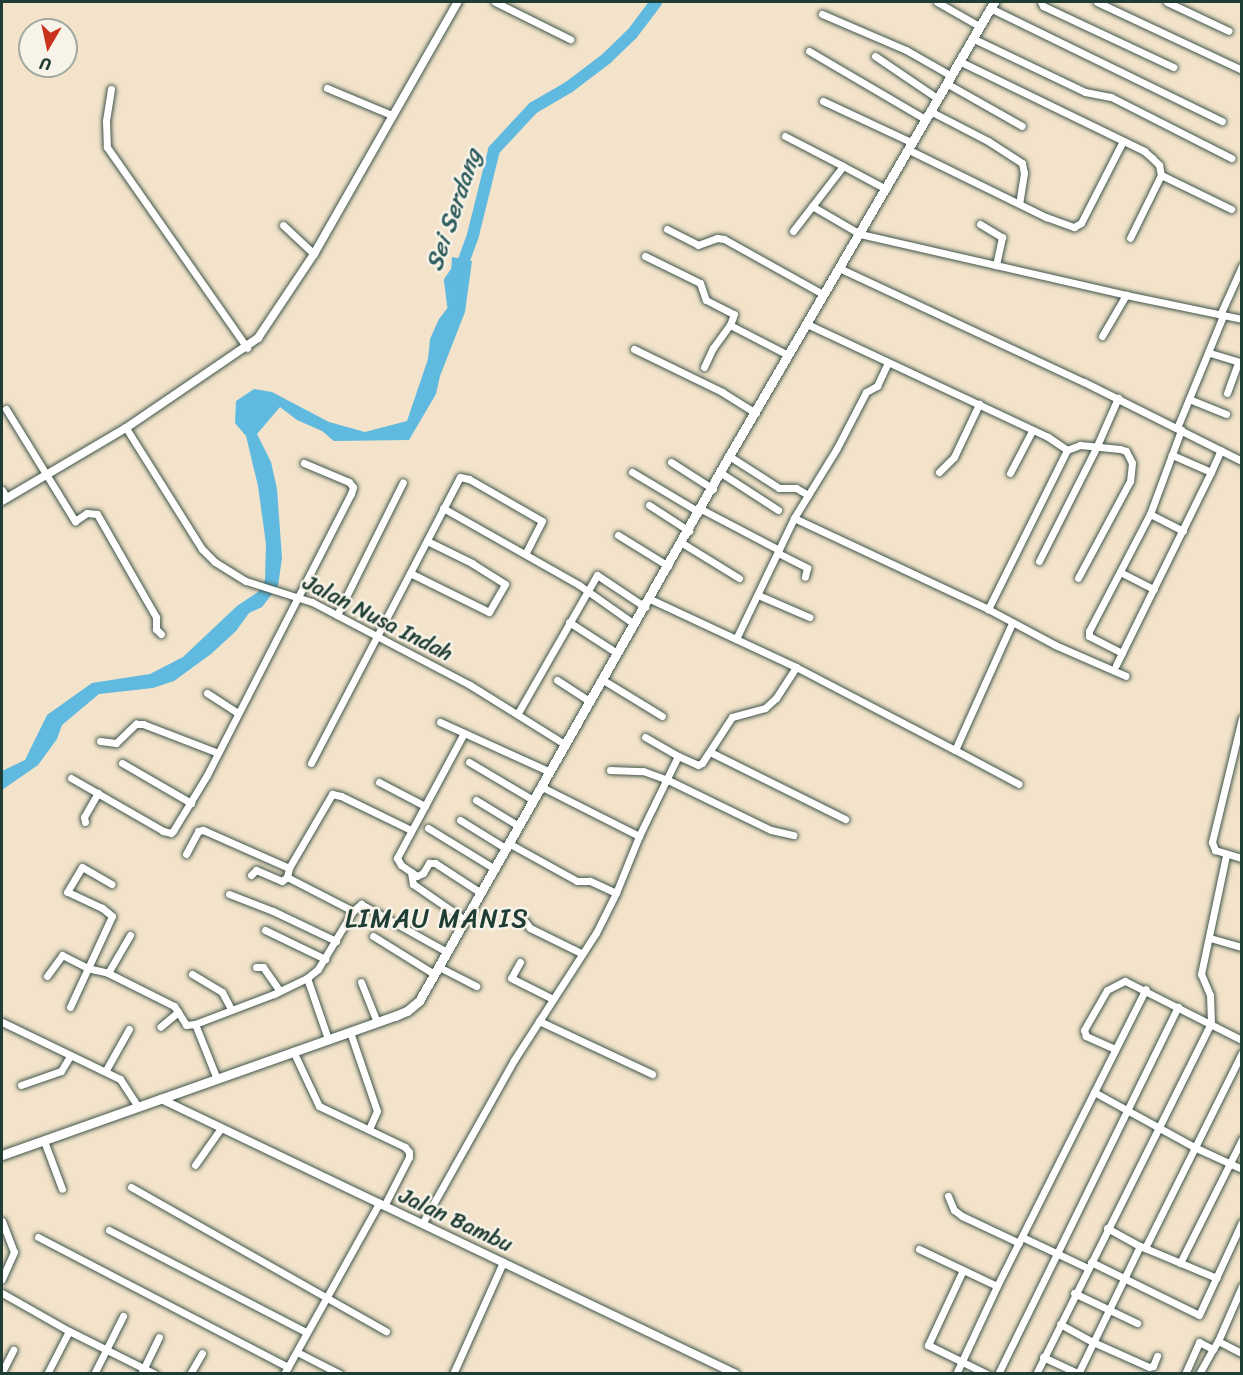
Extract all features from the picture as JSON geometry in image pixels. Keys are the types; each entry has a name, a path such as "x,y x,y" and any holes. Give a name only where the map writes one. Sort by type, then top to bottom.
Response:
{"main road":[{"path":"2,1155 350,1032 414,1006 437,971 617,653 713,489 729,456 992,5"}],"street":[{"path":"3,497 126,428 247,348 267,328 314,254 458,2"},
{"path":"495,2 570,39"},
{"path":"937,2 979,26"},
{"path":"1041,2 1043,6 1173,67"},
{"path":"1097,2 1242,70"},
{"path":"1167,2 1229,31"},
{"path":"992,5 1222,121"},
{"path":"822,14 906,50 1022,126"},
{"path":"972,38 1085,92 1111,97 1231,158"},
{"path":"809,51 928,115 988,141 1022,164 1024,173 1019,203"},
{"path":"875,56 937,98"},
{"path":"959,61 1144,151 1159,165 1161,175 1130,238"},
{"path":"327,88 392,115"},
{"path":"111,89 106,122 107,147 247,348"},
{"path":"823,101 876,123 911,146 1067,226 1077,226 1123,141"},
{"path":"785,136 886,189"},
{"path":"793,231 843,166"},
{"path":"1161,175 1231,209"},
{"path":"812,206 860,234 1126,296 1241,319"},
{"path":"980,224 1002,237 996,265"},
{"path":"283,225 314,254"},
{"path":"667,229 698,245 717,238 724,239 823,294"},
{"path":"645,256 700,283 706,300 734,314 704,367"},
{"path":"1122,653 1089,636 1089,631 1150,514 1172,455 1189,399 1210,353 1221,315 1242,266"},
{"path":"839,268 1118,398 1242,461"},
{"path":"1102,336 1126,296"},
{"path":"807,324 979,404 1059,443 1067,450"},
{"path":"729,326 788,355"},
{"path":"634,349 722,392 756,413"},
{"path":"1210,353 1240,362 1227,393"},
{"path":"736,639 795,518 866,392 877,386 888,362"},
{"path":"1039,561 1096,448 1118,398"},
{"path":"1189,399 1226,414"},
{"path":"939,472 954,457 979,404"},
{"path":"6,409 75,521 87,513 97,514 156,617 156,629 161,634"},
{"name":"Jalan Nusa Indah","path":"126,428 202,549 214,562 246,581 294,595 337,615 518,713 566,745"},
{"path":"1010,473 1032,430"},
{"path":"988,609 1067,450 1080,445 1126,451 1131,460 1131,475 1078,579"},
{"path":"1116,665 1184,531 1221,450"},
{"path":"1172,455 1211,472"},
{"path":"729,456 779,488 794,487 808,495"},
{"path":"671,462 713,489"},
{"path":"71,778 171,833 191,803 218,753 294,595 352,487 349,482 304,463"},
{"path":"632,472 807,568 805,577"},
{"path":"721,473 778,510"},
{"path":"311,763 375,636 460,477 469,479 542,521 526,553"},
{"path":"337,615 403,482"},
{"path":"649,505 689,531"},
{"path":"443,508 526,553 587,590 634,624"},
{"path":"1150,514 1184,531"},
{"path":"795,518 1126,676"},
{"path":"618,535 669,566"},
{"path":"410,573 489,612 505,584 427,540"},
{"path":"682,543 739,578"},
{"path":"1120,572 1154,589"},
{"path":"518,713 587,590 600,574 648,603 736,639 796,667 1019,784"},
{"path":"758,595 809,617"},
{"path":"570,622 617,653"},
{"path":"955,750 1012,623"},
{"path":"645,737 698,765 710,752 732,717 761,710 770,704 796,667"},
{"path":"557,680 590,701"},
{"path":"603,680 662,716"},
{"path":"207,693 238,713"},
{"path":"1242,718 1212,847 1226,855 1242,858"},
{"path":"440,722 550,772"},
{"path":"100,741 116,743 136,724 143,724 218,753"},
{"path":"464,733 397,858 401,865 421,875 429,863 435,863 481,893"},
{"path":"710,752 845,819"},
{"path":"422,1224 514,1060 596,933 678,756"},
{"path":"469,762 533,800"},
{"path":"122,763 191,803"},
{"path":"610,770 643,771 668,780 771,830 793,835"},
{"path":"379,782 425,806"},
{"path":"542,787 639,836"},
{"path":"85,822 84,817 98,793"},
{"path":"251,875 256,870 282,881 287,877 289,868 332,794 411,830"},
{"path":"476,800 519,826"},
{"path":"460,820 577,880 590,880 616,893"},
{"path":"428,828 495,869"},
{"path":"186,854 198,831 203,830 289,868"},
{"path":"1036,1374 1074,1293 1211,1023 1210,995 1201,974 1226,855"},
{"path":"70,1007 112,916 102,908 67,892 82,867 111,884"},
{"path":"411,872 413,884 465,920"},
{"path":"287,877 353,911"},
{"path":"229,894 273,911 336,941"},
{"path":"47,976 62,955 87,968 108,973 170,1003 186,1025 195,1024 280,991 306,978 318,969 353,911 360,905 365,904 447,952"},
{"path":"524,920 530,928 581,953"},
{"path":"265,930 325,959"},
{"path":"108,973 130,935"},
{"path":"373,936 437,971 476,986"},
{"path":"1210,938 1242,947"},
{"path":"520,962 512,978 553,999"},
{"path":"256,967 263,967 280,991"},
{"path":"192,974 222,992 231,1009"},
{"path":"306,978 328,1039"},
{"path":"1115,1049 1086,1036 1084,1030 1110,987 1125,981 1179,1006 1242,1040"},
{"path":"361,982 377,1022"},
{"path":"956,1374 997,1286 1146,990"},
{"path":"998,1374 1055,1253 1179,1006"},
{"path":"160,1027 178,1012"},
{"path":"539,1021 652,1074"},
{"path":"2,1022 70,1056 106,1070 127,1086 138,1107"},
{"path":"195,1024 217,1079"},
{"path":"106,1070 129,1029"},
{"path":"350,1032 377,1111 369,1129"},
{"path":"38,1237 286,1370 409,1158 409,1152 405,1147 319,1106 293,1052"},
{"path":"1043,1357 1078,1373 1123,1278 1143,1247 1242,1053"},
{"path":"21,1085 61,1071 70,1056"},
{"path":"1094,1092 1194,1147 1242,1169"},
{"name":"Jalan Bambu","path":"161,1099 736,1374"},
{"path":"195,1165 221,1128"},
{"path":"1180,1263 1242,1139"},
{"path":"44,1141 62,1189"},
{"path":"131,1187 386,1330"},
{"path":"948,1196 954,1210 962,1216 1123,1278 1199,1315 1242,1222"},
{"path":"2,1221 14,1252 2,1279"},
{"path":"1107,1228 1143,1247 1216,1278"},
{"path":"109,1230 306,1332"},
{"path":"919,1249 997,1286"},
{"path":"453,1374 503,1262"},
{"path":"963,1270 927,1342 930,1347 987,1374"},
{"path":"1199,1374 1238,1302 1242,1286"},
{"path":"2,1293 143,1371 156,1374"},
{"path":"1074,1293 1137,1323"},
{"path":"94,1374 123,1316"},
{"path":"1060,1324 1092,1342 1149,1367 1153,1366 1157,1356"},
{"path":"47,1374 69,1331"},
{"path":"143,1371 159,1337"},
{"path":"1218,1341 1242,1353"},
{"path":"1185,1374 1199,1342 1213,1349"},
{"path":"2,1372 13,1350"},
{"path":"297,1352 340,1374"},
{"path":"190,1374 202,1353"}],"water":[{"path":"452,257 472,261 465,312 440,376 436,394 409,440 334,441 322,431 297,420 280,407 257,434 271,462 277,489 282,558 278,586 262,607 249,613 236,631 211,654 174,681 153,688 99,694 62,725 57,739 38,765 2,790 2,771 25,760 47,715 92,683 150,674 183,657 237,606 258,592 265,580 266,544 258,486 246,436 235,423 236,401 254,389 272,392 329,422 365,432 407,421 428,359 430,339 439,319 449,306"}],"waterway":[{"name":"Sei Serdang","path":"453,305 450,281 464,260 473,235 494,150 533,108 569,87 607,58 632,34 656,2"}],"district":[{"name":"LIMAU MANIS","path":"437,919"}]}
